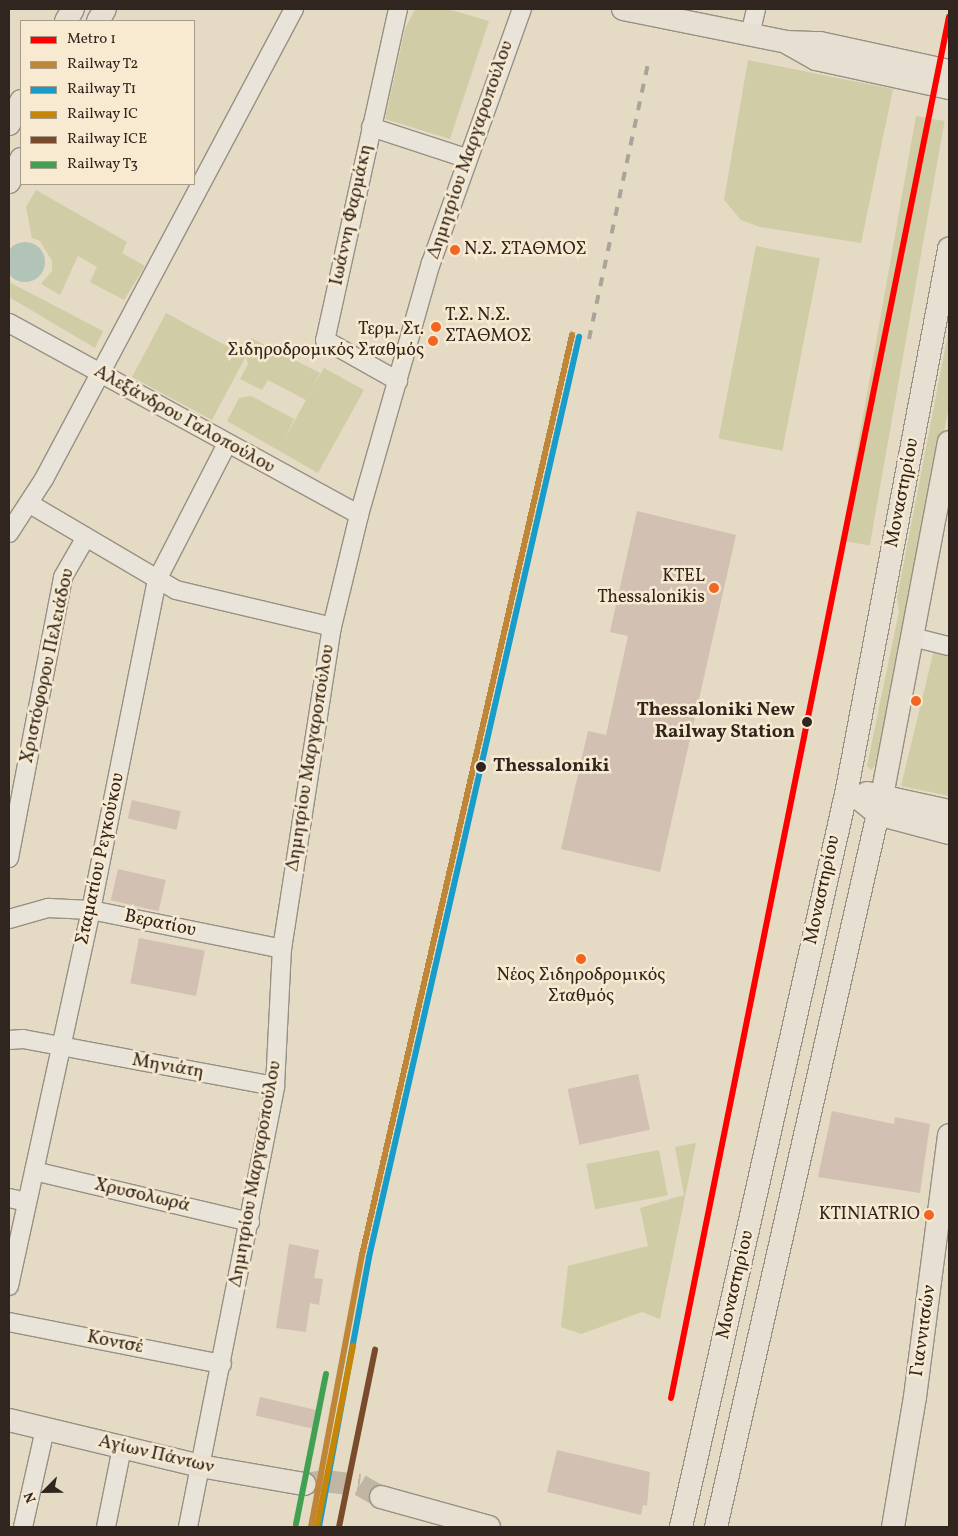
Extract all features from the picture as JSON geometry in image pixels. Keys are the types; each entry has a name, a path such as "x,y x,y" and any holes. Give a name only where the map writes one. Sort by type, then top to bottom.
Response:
{"main road":[{"path":"67,20 73,9"},
{"path":"99,20 105,9"},
{"path":"636,10 786,42 820,43 949,71"},
{"path":"786,42 816,59 949,88"},
{"path":"9,124 20,104"},
{"path":"9,182 20,161"},
{"name":"Μοναστηρίου","path":"682,1527 846,789 949,249"},
{"name":"Μοναστηρίου","path":"716,1527 880,805 949,442"},
{"path":"846,789 949,833"},
{"path":"880,805 949,811"},
{"name":"Γιαννιτσών","path":"892,1527 942,1255 949,1135"},
{"name":"Αγίων Πάντων","path":"9,1420 200,1466 304,1484"},
{"path":"381,1498 460,1524 489,1527"}],"street":[{"path":"9,533 30,504 101,374 294,9"},
{"name":"Ιωάννη Φαρμάκη","path":"398,9 325,340 398,381"},
{"name":"Δημητρίου Μαργαροπούλου","path":"188,1527 222,1364 275,1086 282,949 332,627 359,515 466,158 522,9"},
{"path":"750,35 756,9"},
{"path":"371,127 466,158"},
{"name":"Αλεξάνδρου Γαλοπούλου","path":"9,323 359,515"},
{"name":"Σταματίου Ρεγκούκου","path":"9,1286 91,910 158,580 227,444"},
{"path":"30,504 158,580 183,592 332,627"},
{"name":"Χριστόφορου Πελειάδου","path":"9,858 63,576 86,536"},
{"path":"912,637 949,646"},
{"name":"Βερατίου","path":"9,919 46,908 91,910 282,949"},
{"name":"Μηνιάτη","path":"9,1040 22,1039 60,1048 275,1086"},
{"name":"Χρυσολωρά","path":"34,1171 250,1222"},
{"path":"9,1198 26,1202"},
{"name":"Κοντσέ","path":"9,1322 222,1364"},
{"path":"23,1527 45,1429"},
{"path":"106,1527 122,1448"}],"shaded area":[{"path":"415,9 448,9 489,21 450,139 385,119 405,29"},
{"path":"748,60 893,89 861,243 760,227 741,220 724,200"},
{"path":"916,116 945,121 870,545 841,540"},
{"path":"36,190 127,242 122,253 145,266 124,300 90,282 97,267 78,256 60,295 41,284 52,271 52,261 40,241 32,238 26,207"},
{"path":"21,242 29,242 36,245 42,251 45,262 42,273 36,279 29,282 21,282 14,279 8,273 5,266 5,258 8,251 14,245"},
{"path":"756,246 820,258 782,451 719,438"},
{"path":"9,282 103,331 95,348 9,297"},
{"path":"166,313 245,356 251,338 320,373 311,390 324,368 364,390 318,473 227,421 239,398 251,396 294,419 285,438 306,400 268,380 262,390 240,379 248,364 246,356 212,420 132,377"},
{"path":"949,328 949,407 875,766 871,770 867,766 899,611 897,598"},
{"path":"935,646 949,649 949,796 901,786"},
{"path":"696,1143 660,1319 642,1312 581,1334 561,1327 568,1266 648,1246 640,1208 684,1195 675,1147"},
{"path":"659,1150 668,1195 595,1209 586,1164"}],"building":[{"path":"637,511 736,535 660,872 561,849 588,731 606,735 628,636 610,632"},
{"path":"132,800 181,811 176,830 128,819"},
{"path":"118,869 166,880 159,911 111,900"},
{"path":"139,938 205,951 196,996 130,983"},
{"path":"638,1074 650,1130 579,1145 568,1089"},
{"path":"832,1111 894,1124 895,1117 930,1124 920,1193 818,1177"},
{"path":"289,1244 319,1250 314,1278 323,1279 319,1305 310,1303 306,1332 276,1328"},
{"path":"260,1397 321,1411 317,1430 256,1416"},
{"path":"557,1450 650,1472 647,1506 643,1505 641,1515 547,1492"}],"tunnel":[{"path":"304,1484 325,1481 360,1485 381,1497"}],"railway":[{"path":"589,339 649,58"}],"metro line":[{"name":"1","path":"671,1398 949,17"}],"rail line":[{"name":"T2","path":"311,1527 362,1255 572,335"},
{"name":"T1","path":"319,1527 369,1257 579,337"},
{"name":"IC","path":"317,1526 353,1346"},
{"name":"ICE","path":"339,1527 375,1350"},
{"name":"T3","path":"296,1524 326,1374"}],"place":[{"name":"Ν.Σ. ΣΤΑΘΜΟΣ","path":"455,250"},
{"name":"Τ.Σ. Ν.Σ. ΣΤΑΘΜΟΣ","path":"436,327"},
{"name":"Τερμ. Στ. Σιδηροδρομικός Σταθμός","path":"433,341"},
{"name":"KTEL Thessalonikis","path":"714,588"},
{"name":"Thessaloniki New Railway Station","path":"807,722"},
{"name":"Thessaloniki","path":"481,767"},
{"name":"Νέος Σιδηροδρομικός Σταθμός","path":"581,959"},
{"name":"KTINIATRIO","path":"929,1215"}]}
